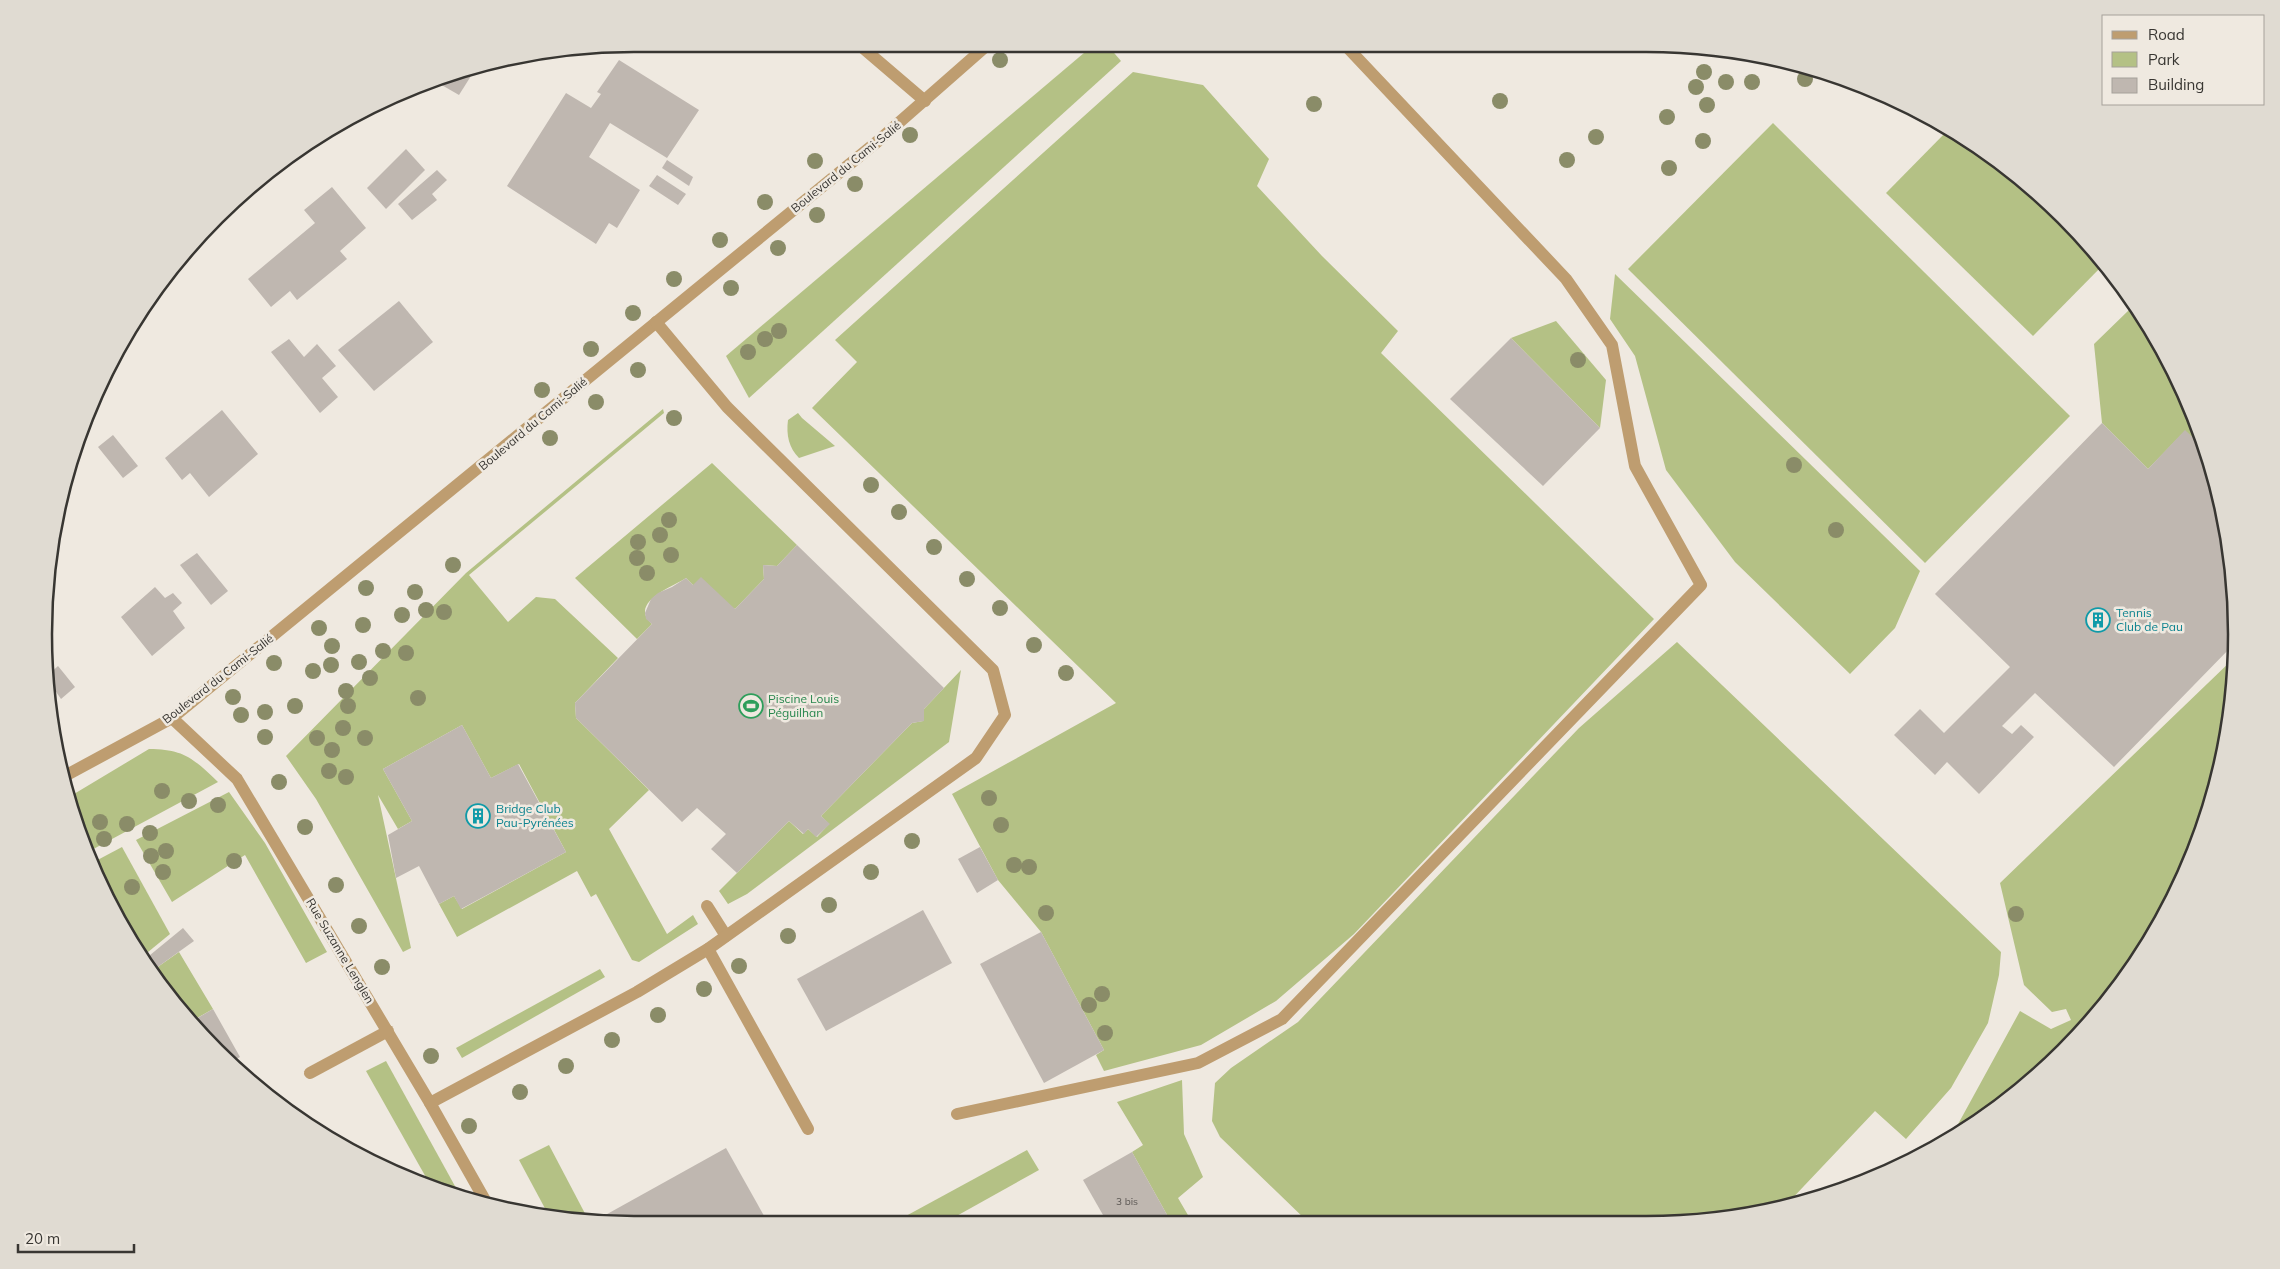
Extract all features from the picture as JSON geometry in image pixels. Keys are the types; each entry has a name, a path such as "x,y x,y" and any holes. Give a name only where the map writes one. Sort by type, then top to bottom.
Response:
{"street":[{"path":"868,52 925,101"},
{"name":"Boulevard du Cami-Salié","path":"70,773 172,718 925,101 979,52"},
{"path":"957,1114 1198,1063 1282,1020 1701,585 1635,466 1612,345 1566,279 1352,52"},
{"path":"430,1103 628,996 708,949 976,758 1006,715 993,670 720,400 656,322"},
{"name":"Rue Suzanne Lenglen","path":"172,718 237,779 388,1031 483,1197"},
{"path":"706,906 726,936"},
{"path":"708,949 808,1128"},
{"path":"310,1073 388,1031"}],"green space":[{"path":"1085,52 1113,52 1121,61 749,398 726,356"},
{"path":"1133,72 1203,85 1269,159 1257,186 1322,256 1398,331 1381,353 1654,619 1354,934 1276,1001 1201,1045 1104,1071 1096,1055 1104,1050 1041,932 998,880 952,794 1116,703 812,408 857,362 835,340"},
{"path":"1773,123 2070,416 1925,563 1628,269"},
{"path":"1944,134 2000,173 2029,197 2057,223 2098,270 2033,336 1886,193"},
{"path":"1615,274 1920,571 1895,628 1850,674 1735,562 1666,470 1635,356 1610,319"},
{"path":"2129,310 2150,344 2167,377 2194,439 2185,431 2148,469 2102,423 2094,344"},
{"path":"1556,321 1606,380 1600,428 1511,338"},
{"path":"663,409 664,413 469,575 508,622 536,597 555,599 618,658 575,703 576,718 649,790 609,829 667,934 693,915 698,924 639,962 632,960 596,894 591,897 577,871 457,937 439,904 454,896 462,909 566,852 519,764 491,778 462,725 383,769 412,821 398,829 378,795 411,948 403,952 316,799 286,756 466,573"},
{"path":"798,413 835,446 799,458 791,446 787,431 788,420"},
{"path":"712,463 797,545 777,566 763,565 764,579 735,609 693,585 686,578 663,591 655,596 645,609 646,616 652,624 637,639 575,578"},
{"path":"1677,642 2001,952 1999,975 1988,1023 1951,1088 1906,1139 1875,1111 1793,1198 1721,1212 1684,1215 1302,1216 1220,1137 1212,1121 1215,1083 1231,1068 1298,1022 1579,728"},
{"path":"2226,665 2223,710 2208,785 2197,822 2183,857 2150,926 2107,989 2057,1046 2000,1096 1957,1125 2020,1011 2051,1029 2071,1020 2066,1009 2052,1012 2024,985 2000,883"},
{"path":"961,670 949,742 747,894 728,904 719,891 789,821 803,834 808,829 817,837 829,824 821,816 912,723 923,721 924,709"},
{"path":"149,749 161,749 180,753 195,761 218,782 94,849 75,794"},
{"path":"229,792 265,843 327,952 306,963 245,855 172,902 136,840"},
{"path":"122,847 170,934 147,953 130,926 98,860"},
{"path":"179,952 213,1009 197,1018 157,967"},
{"path":"600,969 605,977 462,1058 456,1048"},
{"path":"386,1061 456,1189 426,1178 366,1071"},
{"path":"1182,1080 1184,1134 1203,1177 1178,1198 1188,1216 1168,1216 1132,1152 1143,1145 1117,1102"},
{"path":"549,1145 585,1214 546,1210 519,1160"},
{"path":"1027,1150 1039,1170 957,1216 906,1216"}],"building":[{"path":"619,60 699,110 667,158 610,123 589,157 640,190 617,228 609,223 596,244 507,186 566,93 591,108 601,94 597,92"},
{"path":"471,76 459,95 442,85"},
{"path":"406,149 425,170 386,209 367,188"},
{"path":"667,160 693,177 689,186 662,168"},
{"path":"437,170 447,180 432,194 437,200 412,220 398,204"},
{"path":"657,175 686,194 678,205 649,186"},
{"path":"332,187 366,228 340,251 347,259 297,300 290,291 271,307 248,279 315,223 304,210"},
{"path":"399,301 433,342 374,391 338,350"},
{"path":"1511,338 1600,428 1543,486 1450,399"},
{"path":"289,339 304,357 317,344 336,366 322,378 338,397 320,413 271,352"},
{"path":"222,410 258,454 209,497 190,473 182,480 165,458"},
{"name":"Tennis Club de Pau","path":"2102,423 2148,469 2185,430 2193,438 2208,484 2223,559 2228,634 2227,651 2114,767 2035,693 2002,726 2012,734 2021,725 2034,737 1979,794 1947,762 1935,775 1894,735 1920,709 1944,733 2010,667 1935,594"},
{"path":"113,435 138,466 123,478 98,447"},
{"name":"Piscine Louis Péguilhan","path":"797,545 944,688 924,709 924,721 912,723 821,816 830,824 816,837 808,829 804,834 789,821 737,873 711,849 726,834 697,808 682,822 576,718 575,703 652,624 646,619 645,613 651,599 658,593 686,578 693,585 701,577 735,609 764,579 763,565 777,566"},
{"path":"197,553 228,591 211,605 180,565"},
{"path":"155,587 165,598 173,593 182,603 173,611 185,628 152,656 121,617"},
{"path":"58,666 75,687 61,699 55,691 54,670"},
{"name":"Bridge Club Pau-Pyrénées","path":"462,725 491,778 518,764 566,852 461,909 454,896 439,904 419,866 396,878 388,835 412,821 383,769"},
{"path":"980,847 998,880 977,893 958,859"},
{"path":"923,910 952,963 826,1031 797,979"},
{"path":"183,928 194,941 157,967 149,956"},
{"path":"1041,932 1104,1050 1044,1083 980,964"},
{"path":"213,1009 240,1057 237,1059 197,1018"},
{"path":"726,1148 764,1216 634,1216 605,1215"},
{"path":"1132,1152 1168,1216 1104,1216 1083,1180"}],"place":[{"name":"Tennis Club de Pau","path":"2098,620"},
{"name":"Piscine Louis Péguilhan","path":"751,706"},
{"name":"Bridge Club Pau-Pyrénées","path":"478,816"}]}
